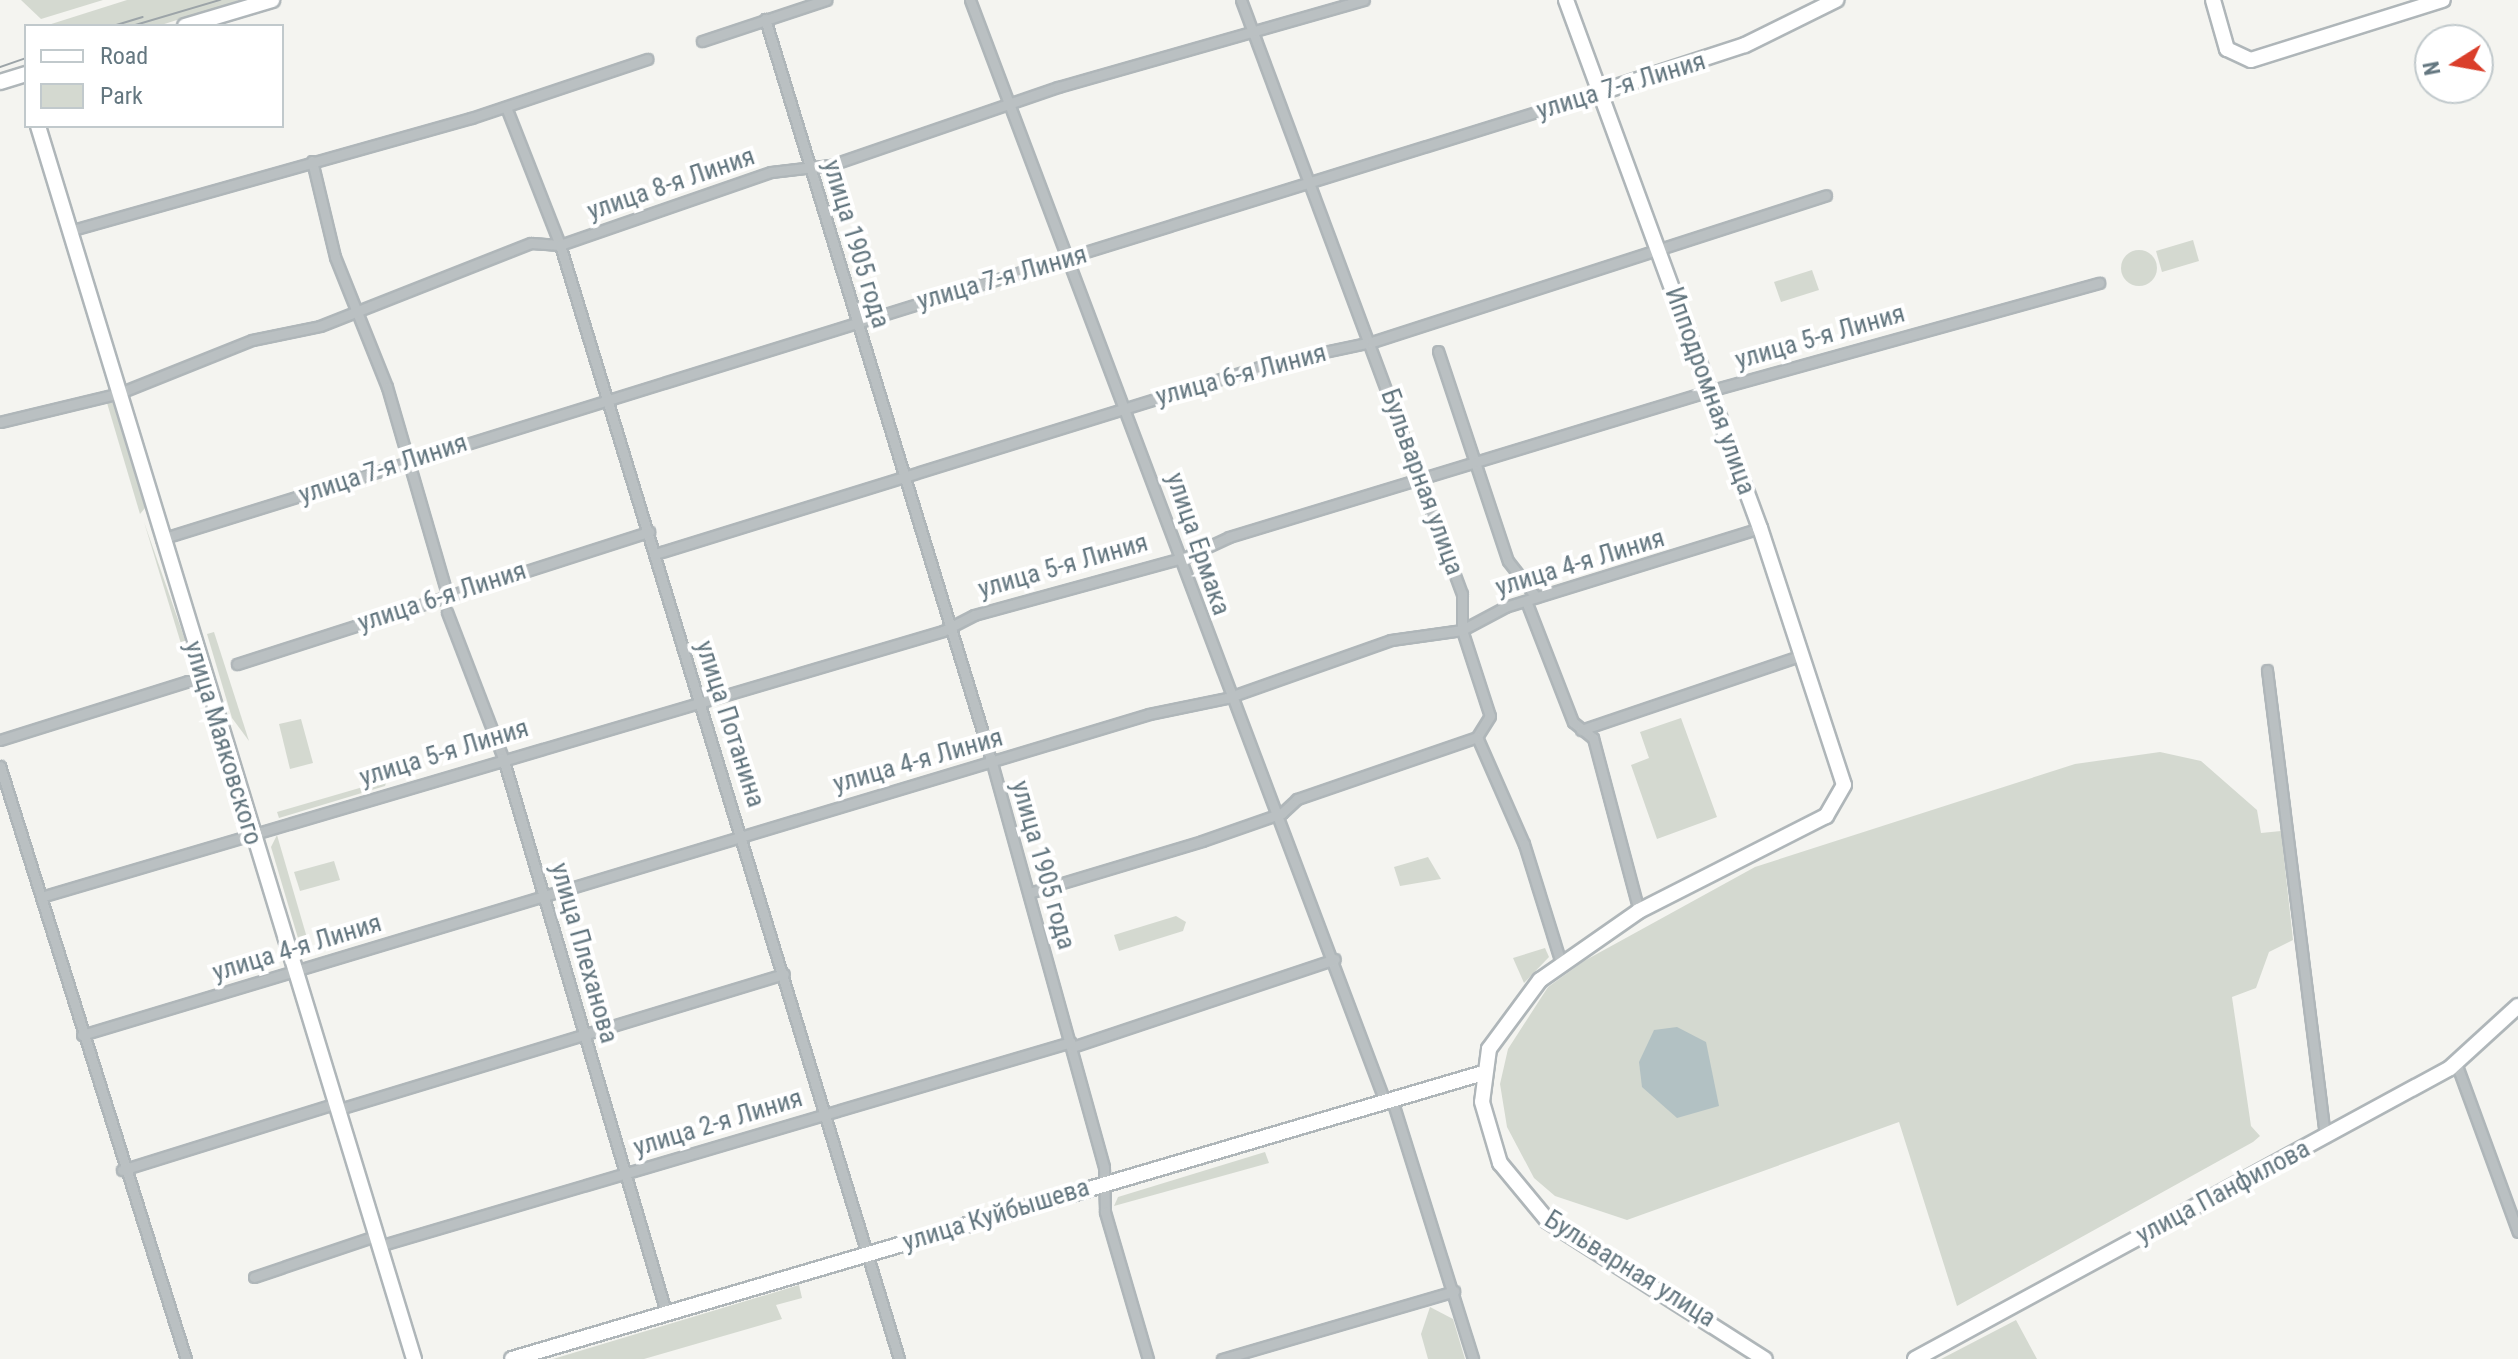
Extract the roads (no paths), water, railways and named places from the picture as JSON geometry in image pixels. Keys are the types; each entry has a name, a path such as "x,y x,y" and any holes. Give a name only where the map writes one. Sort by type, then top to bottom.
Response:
{"main road":[{"name":"Ипподромная улица","path":"1566,0 1760,528 1844,785 1826,816 1639,911"},
{"name":"улица 7-я Линия","path":"1601,92 1745,45 1836,0"},
{"path":"2213,0 2227,49 2251,60 2443,0"},
{"path":"192,24 269,1"},
{"path":"0,82 24,77"},
{"name":"улица Маяковского","path":"39,128 161,539 414,1359"},
{"path":"1480,1074 1513,1009 1561,963 1639,911"},
{"name":"улица Панфилова","path":"1915,1359 2456,1063 2518,1006"},
{"name":"улица Куйбышева","path":"512,1359 1480,1074"},
{"name":"Бульварная улица","path":"1480,1074 1488,1131 1521,1195 1548,1221 1765,1359"}],"street":[{"path":"702,41 826,0"},
{"name":"улица Ермака","path":"970,0 1066,260 1125,407 1179,559 1282,813 1388,1101 1454,1291 1473,1359"},
{"name":"Бульварная улица","path":"1241,0 1372,342 1462,594 1462,630 1490,716 1477,737"},
{"name":"улица 8-я Линия","path":"0,422 117,394 252,340 466,274 531,243 560,245 808,166 1012,108 1058,87 1364,0"},
{"name":"улица 1905 года","path":"765,19 992,763 1072,1045 1104,1183 1105,1212 1148,1359"},
{"path":"69,231 506,107 647,59"},
{"name":"улица 7-я Линия","path":"161,539 606,396 1066,260 1601,92"},
{"name":"улица Потанина","path":"506,107 560,245 698,701 742,834 899,1359"},
{"path":"312,161 335,257 358,309 447,594"},
{"name":"улица 6-я Линия","path":"655,554 1125,407 1372,342 1657,244 1826,195"},
{"name":"улица 5-я Линия","path":"41,897 1179,559 1229,537 1477,465 1709,391 2099,283"},
{"path":"1438,351 1508,561 1536,597"},
{"name":"улица 4-я Линия","path":"82,1035 294,973 742,834 1236,694 1391,640 1462,630 1536,597 1760,528"},
{"name":"улица 6-я Линия","path":"237,664 447,594 649,532"},
{"path":"1526,601 1581,730 1593,738 1618,813 1639,911"},
{"name":"улица Плеханова","path":"447,612 503,758 666,1312"},
{"path":"1581,730 1803,655"},
{"path":"188,681 198,660"},
{"path":"2267,670 2325,1137"},
{"path":"0,740 188,681 206,684"},
{"path":"1029,893 1282,813 1297,799 1477,737 1524,844 1561,963"},
{"path":"0,766 122,1170 186,1359"},
{"name":"улица 2-я Линия","path":"254,1277 1072,1045 1335,959"},
{"path":"122,1170 584,1030 784,974"},
{"path":"2456,1063 2518,1232"},
{"path":"1222,1359 1454,1291"}],"tram line":[{"path":"139,24 220,0"},
{"path":"120,24 143,17"},
{"path":"0,67 24,59"}]}
